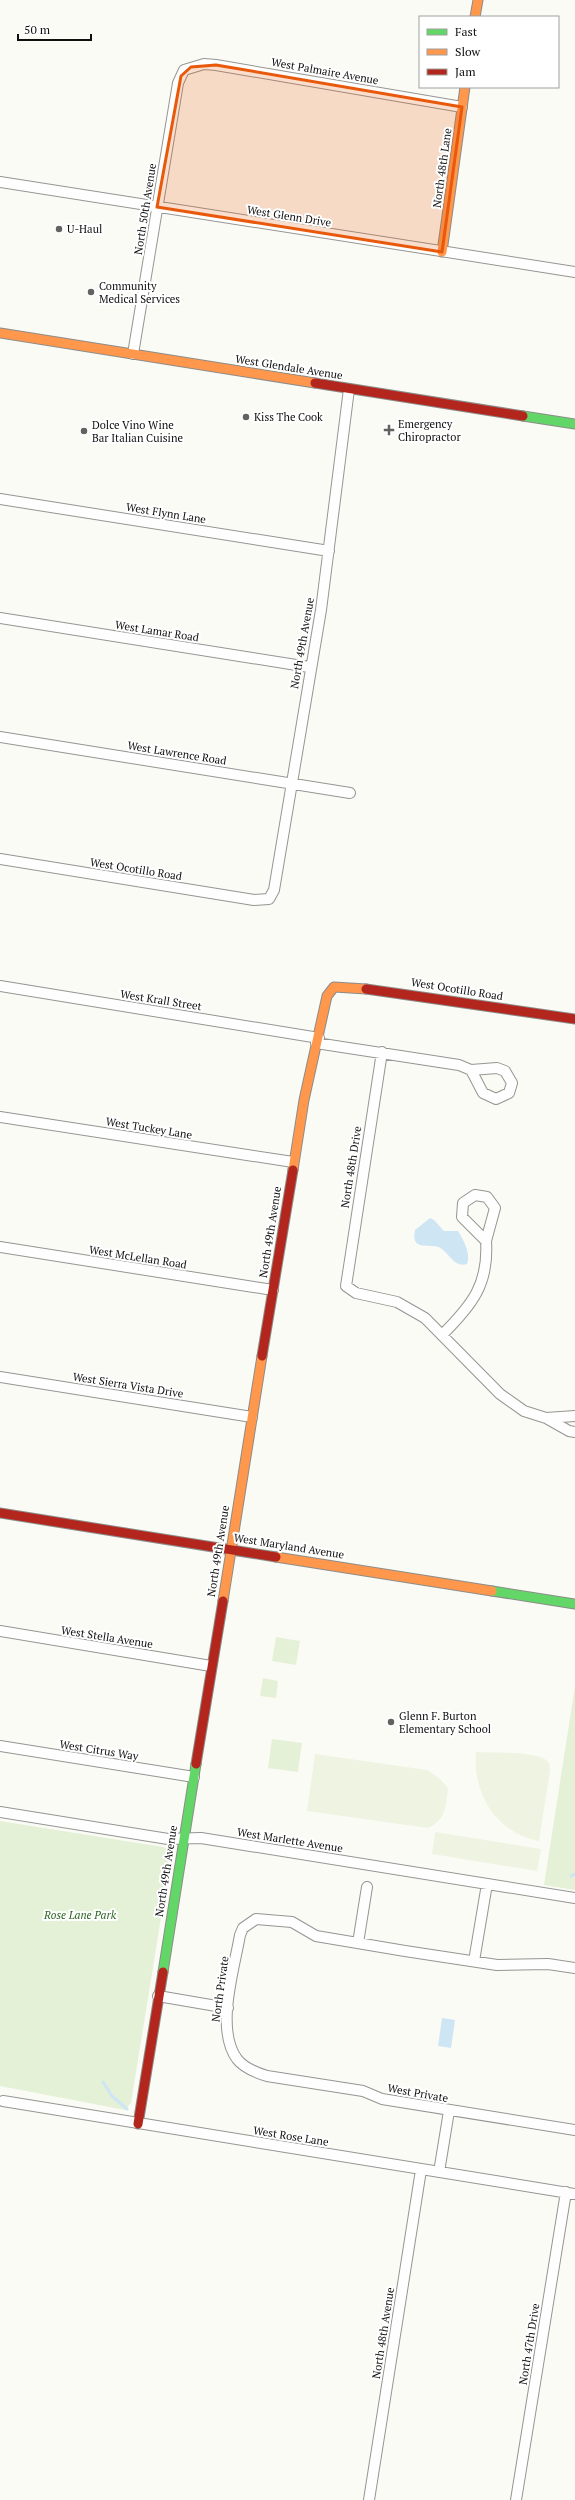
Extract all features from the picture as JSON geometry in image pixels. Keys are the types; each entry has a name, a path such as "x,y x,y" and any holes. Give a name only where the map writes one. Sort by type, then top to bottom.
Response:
{"street":[{"path":"475,16 478,0"},
{"name":"West Palmaire Avenue","path":"184,70 204,64 216,65 462,107"},
{"name":"North 50th Avenue","path":"133,354 178,82 184,70"},
{"name":"North 48th Lane","path":"442,252 465,88"},
{"name":"West Glenn Drive","path":"0,182 575,272"},
{"name":"West Glendale Avenue","path":"0,333 575,424"},
{"name":"North 49th Avenue","path":"269,899 274,890 292,784 329,551 350,389"},
{"name":"West Flynn Lane","path":"0,499 329,551"},
{"name":"West Lamar Road","path":"0,618 310,667"},
{"name":"West Lawrence Road","path":"0,737 350,793"},
{"name":"West Ocotillo Road","path":"0,859 254,900 269,899"},
{"name":"West Krall Street","path":"0,986 459,1065 471,1070"},
{"name":"West Ocotillo Road","path":"334,987 348,986 416,994 575,1019"},
{"name":"North 49th Avenue","path":"138,2124 293,1162 327,996 334,987"},
{"name":"North 48th Drive","path":"382,1052 346,1286 356,1293 406,1306 425,1318 443,1334"},
{"name":"West Tuckey Lane","path":"0,1117 293,1162"},
{"path":"486,1241 487,1267 481,1285 466,1310 443,1334 500,1394 524,1411 546,1418 569,1431 575,1432"},
{"name":"West McLellan Road","path":"0,1247 273,1290"},
{"name":"West Sierra Vista Drive","path":"0,1377 252,1417"},
{"path":"546,1418 575,1416"},
{"name":"West Maryland Avenue","path":"0,1513 575,1604"},
{"name":"West Stella Avenue","path":"0,1631 211,1666"},
{"name":"West Citrus Way","path":"0,1746 194,1777"},
{"name":"West Marlette Avenue","path":"0,1812 168,1839 184,1837 575,1898"},
{"path":"474,1961 487,1884"},
{"path":"367,1887 358,1943 497,1965 548,1964 575,1968"},
{"name":"North Private","path":"238,2060 228,2039 228,2008 240,1935 243,1928 250,1922 262,1918 292,1922 316,1936 358,1943"},
{"path":"158,1996 228,2008"},
{"name":"West Private","path":"238,2060 255,2072 267,2076 363,2091 382,2099 449,2111 575,2130"},
{"name":"West Rose Lane","path":"4,2101 138,2124 570,2193"},
{"path":"439,2172 449,2111"},
{"name":"North 48th Avenue","path":"368,2500 422,2170"},
{"name":"North 47th Drive","path":"516,2500 570,2193"}],"highlighted area":[{"path":"216,65 462,107 442,252 157,207 181,76 191,67"}],"green space":[{"path":"276,1637 300,1641 296,1665 272,1661"},
{"path":"263,1678 278,1681 276,1698 260,1696"},
{"path":"575,1686 575,1890 544,1885"},
{"path":"272,1739 302,1743 298,1772 268,1768"},
{"path":"476,1752 533,1755 548,1762 550,1771 539,1841 524,1837 510,1829 499,1820 490,1809 478,1782"},
{"path":"315,1754 427,1770 439,1778 448,1788 446,1806 442,1817 434,1825 428,1828 307,1811"},
{"name":"Rose Lane Park","path":"0,1821 163,1847 169,1850 171,1856 131,2103 125,2110 0,2086"},
{"path":"435,1832 541,1849 537,1871 432,1854"}],"water":[{"path":"430,1218 434,1220 444,1231 458,1231 465,1243 468,1256 467,1264 463,1265 456,1263 438,1247 423,1246 416,1242 414,1237 415,1230"},
{"path":"442,2018 455,2020 451,2048 438,2046"}],"waterway":[{"path":"571,1876 575,1874"},
{"path":"103,2082 112,2096 127,2109"}],"traffic: fast":[{"path":"523,416 575,424"},
{"path":"492,1591 575,1604"},
{"path":"163,1972 196,1764"}],"traffic: slow":[{"path":"475,16 478,0"},
{"path":"442,252 465,88"},
{"path":"0,333 315,383"},
{"path":"293,1170 304,1100 327,996 334,987 366,989"},
{"path":"223,1601 262,1356"},
{"path":"276,1557 492,1591"}],"traffic: jam":[{"path":"315,383 523,416"},
{"path":"366,989 575,1019"},
{"path":"262,1356 293,1170"},
{"path":"0,1513 276,1557"},
{"path":"196,1764 223,1601"},
{"path":"138,2124 163,1972"}],"place":[{"name":"U-Haul","path":"59,229"},
{"name":"Community Medical Services","path":"91,292"},
{"name":"Kiss The Cook","path":"246,417"},
{"name":"Emergency Chiropractor","path":"389,430"},
{"name":"Dolce Vino Wine Bar Italian Cuisine","path":"84,431"},
{"name":"Glenn F. Burton Elementary School","path":"391,1722"}]}
